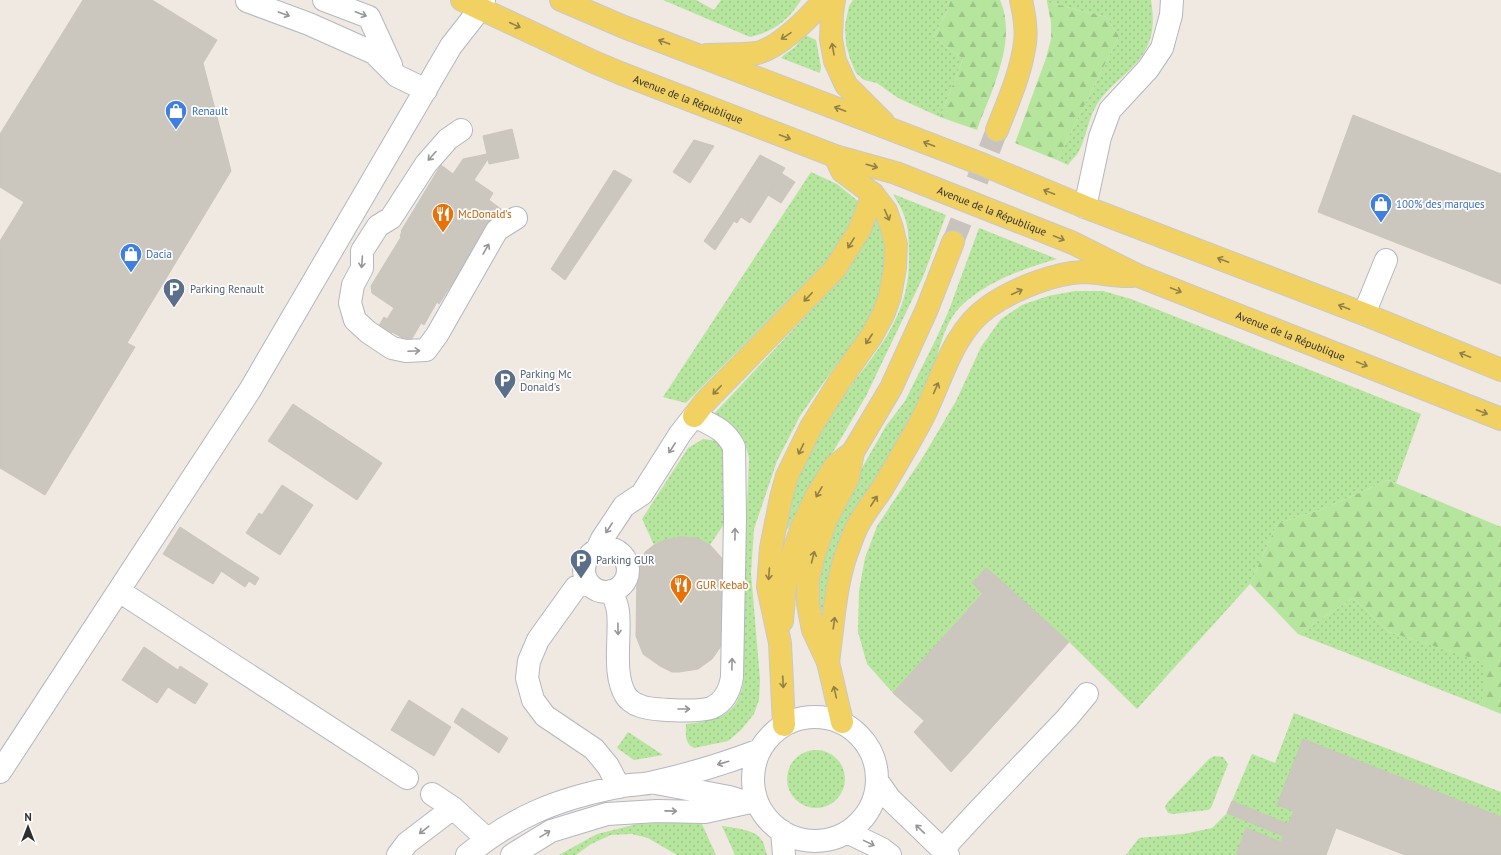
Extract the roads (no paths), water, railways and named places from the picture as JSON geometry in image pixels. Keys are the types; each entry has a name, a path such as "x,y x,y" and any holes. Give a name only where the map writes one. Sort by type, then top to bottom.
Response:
{"main road":[{"path":"561,0 620,25 984,165 1085,207 1364,314 1501,370"},
{"path":"700,56 757,53 768,49 799,28 824,0"},
{"path":"834,0 831,39 835,61 846,85 889,128"},
{"path":"998,130 1021,65 1026,41 1021,0"},
{"name":"Avenue de la République","path":"475,3 602,66 835,156 896,173 1073,243 1139,276 1501,419"},
{"path":"780,643 768,588 771,548 775,522 787,476 811,427 841,379 871,337 883,315 890,296 895,268 896,245 886,211 873,194 842,171 835,156"},
{"path":"694,416 835,269 860,229 873,194"},
{"path":"842,722 828,662 813,630 808,604 808,579 814,554 826,520 848,478 853,452 891,388 927,310 953,242"},
{"path":"828,662 839,586 846,556 857,526 882,489 920,422 953,350 963,333 973,321 988,308 1010,295 1061,275 1084,272 1120,277 1139,276"},
{"path":"784,725 780,643 785,585 793,553 802,527 817,495 835,466 853,452"}],"street":[{"path":"249,0 309,24 374,53 397,76 426,90"},
{"path":"324,0 369,17 397,76"},
{"path":"1085,207 1100,137 1110,110 1148,69 1162,48 1171,15 1172,0"},
{"path":"0,772 250,390 426,90 475,3"},
{"path":"461,130 448,139 426,164 391,218 378,226 362,251 362,268 353,285 350,303 354,320 368,332 392,348 406,351 426,350 437,335 497,230 516,218"},
{"path":"1364,314 1386,260"},
{"path":"597,550 602,538 624,506 642,494 680,434 694,416 720,429 729,437 734,447 735,520 732,677 730,690 722,700 711,708 652,709 638,705 627,697 619,680 618,610 611,591"},
{"path":"605,548 614,550 622,555 627,562 628,571 625,580 620,587 611,591 602,591 594,588 588,582 584,573 585,564 589,556 597,550 605,548"},
{"path":"588,582 576,588 538,640 529,661 527,678 533,700 545,716 594,750 608,766 619,787"},
{"path":"119,591 407,778"},
{"path":"878,782 890,799 945,853 979,810 1067,718 1087,694"},
{"path":"653,782 728,797 754,807 782,831 794,837 810,840 830,840 847,832 863,819 873,802 878,782 876,764 869,746 857,732 842,722 828,718 813,716 798,719 784,725 770,736 760,750 754,770 754,807"},
{"path":"467,855 487,839 512,823 538,810 579,796 619,787 653,782 736,759 760,750"},
{"path":"432,794 453,808 487,839"},
{"path":"512,855 551,831 607,814 657,811 705,812 754,807"},
{"path":"398,855 407,843 453,808"},
{"path":"782,831 784,855"},
{"path":"847,832 882,849 890,855"}],"tunnel":[{"path":"953,242 997,130"}],"place":[{"name":"Renault","path":"176,130"},
{"name":"100% des marques","path":"1381,224"},
{"name":"McDonald's","path":"443,234"},
{"name":"Dacia","path":"131,274"},
{"name":"Parking Renault","path":"174,308"},
{"name":"Parking Mc Donald's","path":"505,400"},
{"name":"Parking GUR","path":"581,580"},
{"name":"GUR Kebab","path":"681,604"}]}
